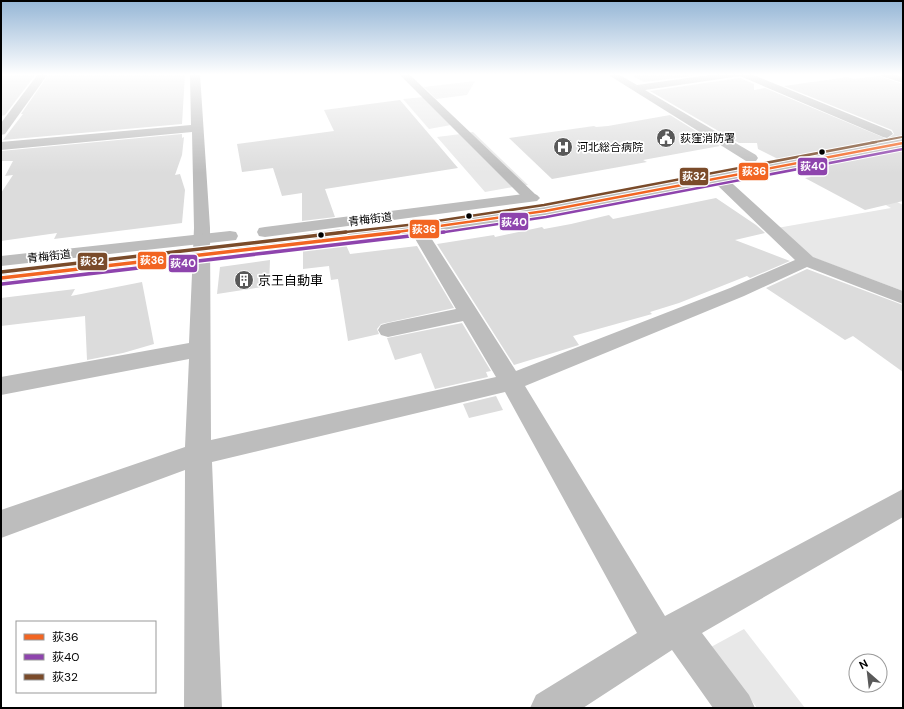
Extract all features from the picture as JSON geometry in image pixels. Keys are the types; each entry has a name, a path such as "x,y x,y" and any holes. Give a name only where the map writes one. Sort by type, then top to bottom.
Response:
{"street":[{"path":"1,131 19,107"},
{"path":"197,107 201,247 198,454 203,708"},
{"path":"438,107 531,198"},
{"path":"667,107 751,158"},
{"path":"822,107 887,134"},
{"path":"1,146 198,128"},
{"name":"青梅街道","path":"1,278 531,198 903,131"},
{"name":"青梅街道","path":"1,261 418,230 545,211 903,143"},
{"path":"718,178 807,261 903,298"},
{"path":"418,230 468,313 668,633 736,708"},
{"path":"1,524 198,454 511,382 737,292 807,261"},
{"path":"388,330 468,313"},
{"path":"1,386 200,349"},
{"path":"549,708 668,633 903,502"}],"shaded area":[{"path":"410,107 434,107 451,125 429,129"},
{"path":"473,132 528,185 522,186 467,133"},
{"path":"461,134 513,187 485,192 437,137"},
{"path":"847,177 903,205 903,291 812,257 777,228 891,208 839,178"},
{"path":"744,629 805,708 757,708 711,647"}],"building":[{"path":"1,107 11,107 5,115 1,116"},
{"path":"26,107 183,107 182,124 3,140 23,114 21,114"},
{"path":"346,107 406,107 458,168 325,189 335,217 302,221 302,193 282,196 273,168 242,172 237,144 334,131 324,110"},
{"path":"678,107 811,107 887,139 894,134 892,130 836,107 903,107 903,138 780,160 758,149 757,143 739,143"},
{"name":"河北総合病院","path":"670,115 720,146 643,160 647,162 552,179 509,138 594,126 608,126"},
{"path":"182,134 182,138 184,137 182,155 175,175 180,174 185,190 182,223 54,239 57,233 1,241 1,193 13,175 5,176 13,161 1,161 1,151"},
{"path":"903,149 903,201 865,210 805,178 811,177 796,169"},
{"path":"716,198 756,225 765,233 735,240 790,261 750,278 747,276 679,303 650,312 652,314 573,336 579,345 514,365 437,244 494,235 495,237 542,227 544,229 609,215 613,219"},
{"path":"340,229 341,232 302,237 302,234"},
{"path":"346,245 350,254 417,246 454,308 381,324 377,329 379,334 348,341 338,279 331,280 329,266 303,269 303,250"},
{"name":"京王自動車","path":"270,260 269,286 217,294 220,267"},
{"path":"807,269 903,305 903,372 853,336 845,340 766,288"},
{"path":"142,282 154,344 123,353 87,360 85,316 1,326 1,298 75,289 71,296"},
{"path":"462,323 491,371 486,372 488,377 435,389 421,353 395,360 387,338"},
{"path":"496,396 503,410 469,418 463,404"}],"transit line":[{"name":"荻32","path":"1,272 417,224 544,205 902,137"},
{"name":"荻36","path":"1,278 418,230 545,211 903,143"},
{"name":"荻40","path":"2,284 419,236 546,217 903,149"}],"place":[{"name":"荻窪消防署","path":"666,138"},
{"name":"河北総合病院","path":"563,147"},
{"name":"京王自動車","path":"244,280"}]}
